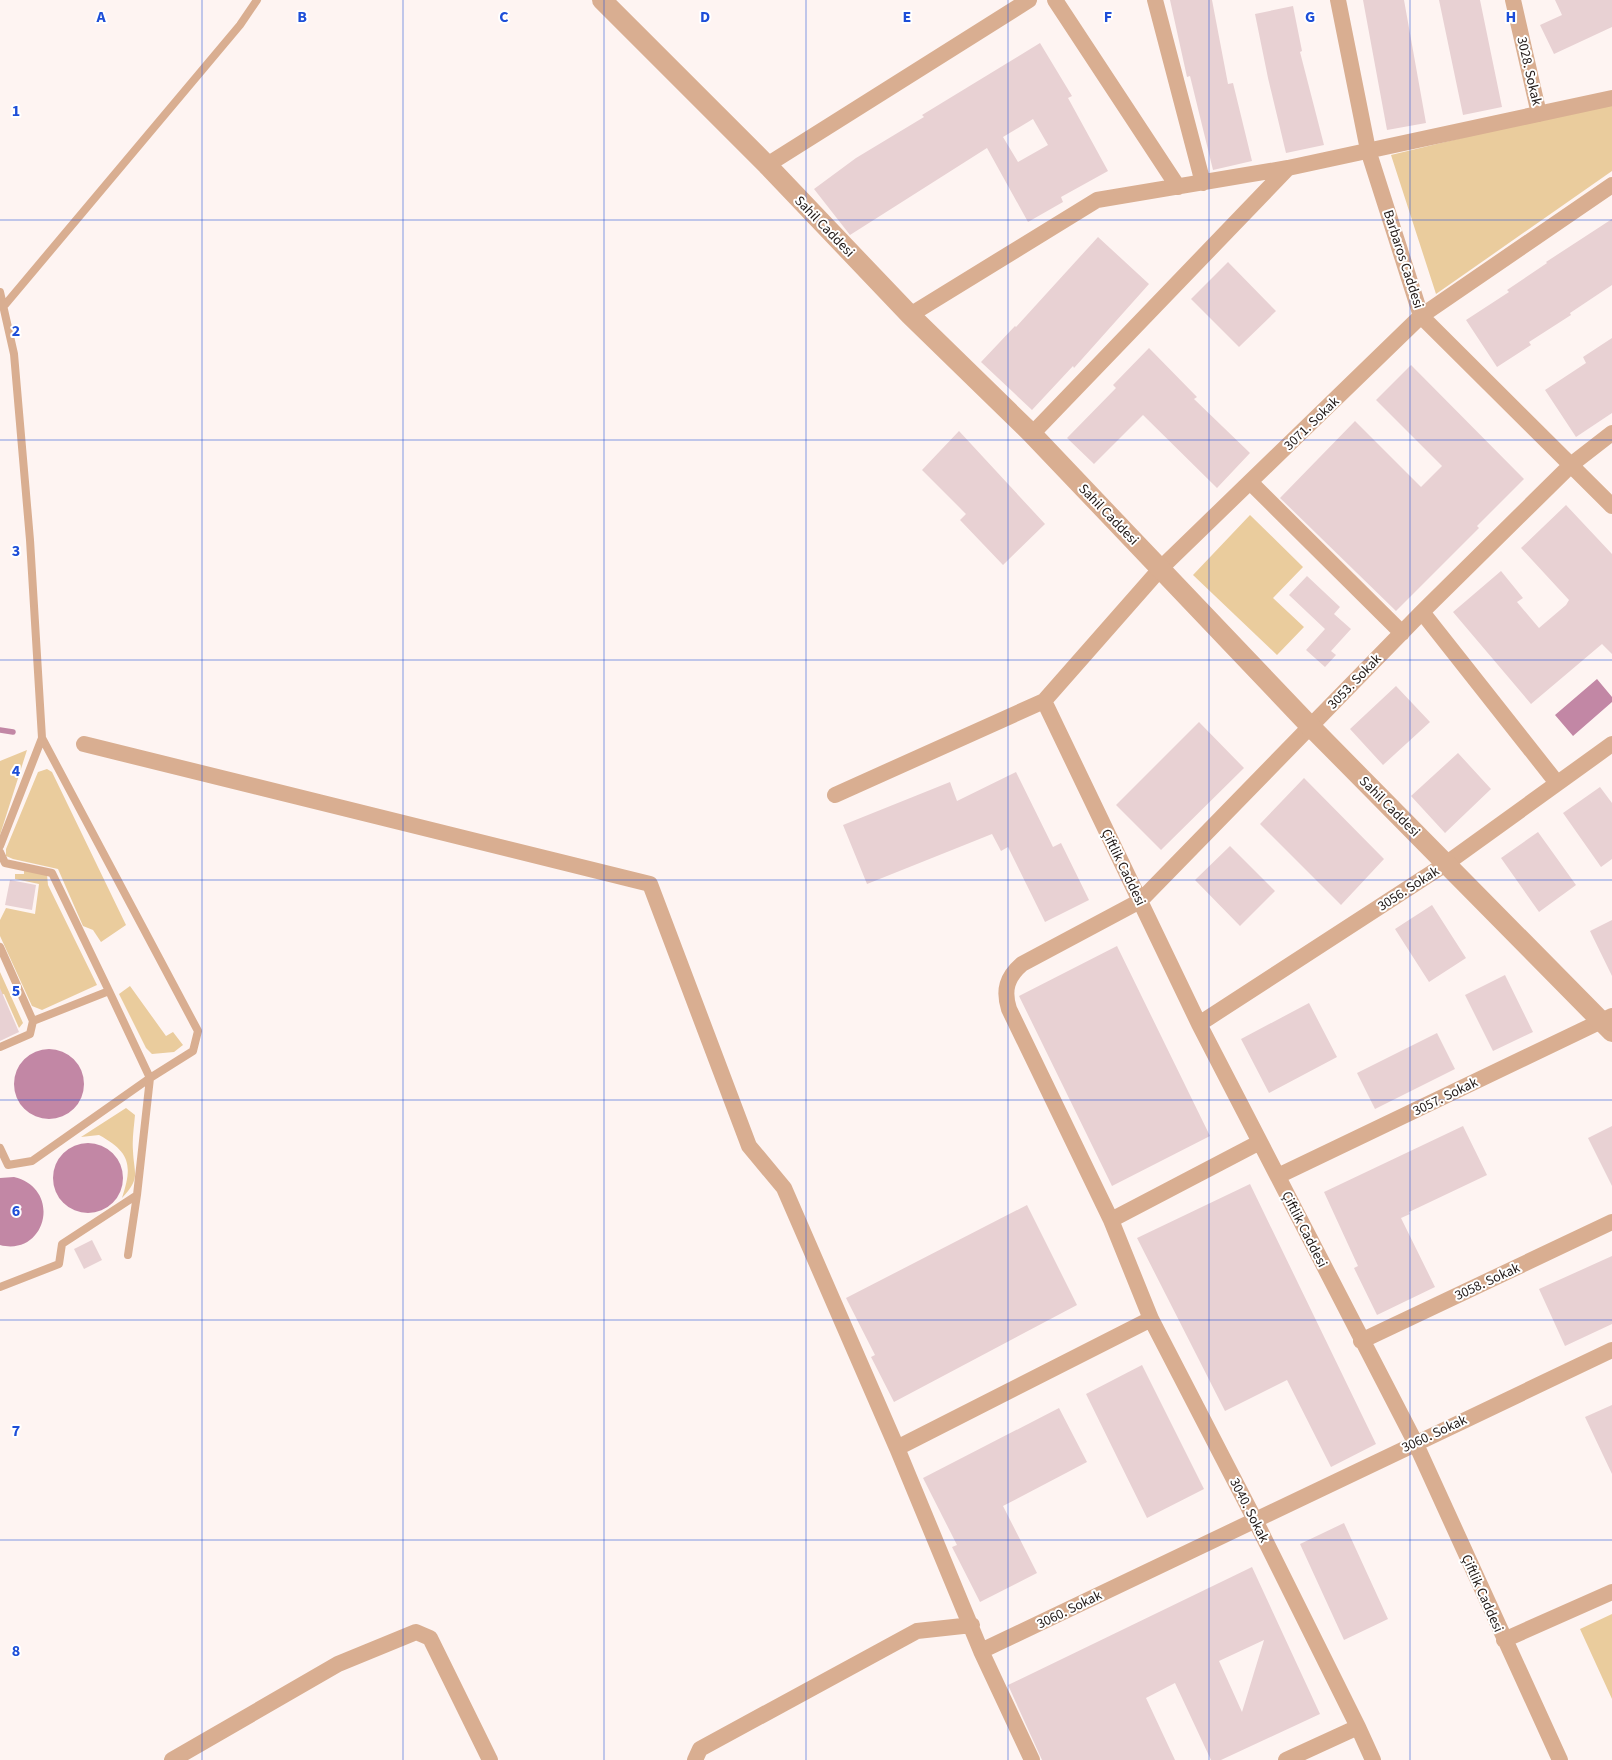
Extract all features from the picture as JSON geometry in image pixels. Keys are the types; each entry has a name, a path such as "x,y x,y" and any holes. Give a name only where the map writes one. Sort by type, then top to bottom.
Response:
{"street":[{"name":"Sahil Caddesi","path":"602,0 767,165 910,315 1032,434 1310,726 1609,1023"},
{"path":"767,165 1029,0"},
{"path":"1055,0 1178,187"},
{"path":"1154,0 1203,183"},
{"name":"Barbaros Caddesi","path":"1338,0 1368,150 1422,316 1612,506"},
{"name":"3028. Sokak","path":"1513,0 1539,114"},
{"path":"910,315 1097,200 1288,168 1612,98"},
{"path":"1032,434 1288,168"},
{"name":"3071. Sokak","path":"1044,701 1161,568 1422,316 1612,185"},
{"name":"3053. Sokak","path":"1111,1220 1009,1009 1006,986 1009,978 1022,964 1140,901 1422,612 1572,464 1612,433"},
{"path":"1250,482 1402,633"},
{"path":"1422,612 1557,783"},
{"path":"835,795 1044,701"},
{"name":"Çiftlik Caddesi","path":"1044,701 1199,1024 1361,1341 1416,1442 1504,1640 1560,1760"},
{"path":"84,744 650,884 749,1146 784,1188 897,1448 972,1625 981,1651 1032,1760"},
{"name":"3056. Sokak","path":"1199,1024 1447,863 1612,744"},
{"name":"3057. Sokak","path":"1278,1176 1609,1023"},
{"path":"1111,1220 1260,1142"},
{"name":"3040. Sokak","path":"1111,1220 1151,1319 1255,1520 1373,1760"},
{"name":"3058. Sokak","path":"1361,1341 1612,1222"},
{"path":"897,1448 1151,1319"},
{"name":"3060. Sokak","path":"981,1651 1612,1350"},
{"path":"1504,1640 1612,1592"},
{"path":"695,1760 700,1749 917,1630 972,1625"},
{"path":"172,1760 338,1664 416,1632 430,1638 490,1760"},
{"path":"1286,1760 1358,1727"}],"lane":[{"path":"4,306 240,25 257,0"},
{"path":"0,292 14,354 16,373 30,540 42,738 198,1031 193,1051 150,1078 32,1161 8,1165 0,1148"},
{"path":"0,846 42,738"},
{"path":"0,852 5,863 52,873 150,1078 137,1195 128,1255"},
{"path":"0,948 33,1021 30,1034 0,1047"},
{"path":"33,1021 109,991"},
{"path":"0,1287 59,1264 62,1244 137,1195"}],"shaded area":[{"path":"1612,102 1612,171 1436,294 1391,155"},
{"path":"1250,515 1303,567 1273,598 1304,627 1277,655 1193,575"},
{"path":"1597,679 1612,697 1612,702 1573,736 1555,715"},
{"path":"27,750 0,835 0,761"},
{"path":"47,769 52,772 126,925 101,942 93,930 83,926 58,869 6,856 6,849 38,772"},
{"path":"24,870 47,875 48,885 97,985 42,1010 32,1006 0,936 0,920 6,908 35,914 39,884 15,879 15,874 24,874"},
{"path":"0,972 23,1023 19,1028 4,994 0,995"},
{"path":"130,986 166,1036 173,1032 183,1045 174,1052 152,1054 146,1048 119,994"},
{"path":"49,1049 62,1052 74,1059 81,1071 84,1084 81,1097 74,1109 62,1116 49,1119 36,1116 24,1109 17,1097 14,1084 17,1071 24,1059 36,1052"},
{"path":"126,1108 135,1115 133,1142 135,1176 132,1185 122,1198 128,1168 123,1154 117,1147 99,1135 81,1137"},
{"path":"88,1143 107,1149 117,1159 123,1178 117,1197 107,1207 88,1213 69,1207 59,1197 53,1178 59,1159 69,1149"},
{"path":"14,1177 29,1184 39,1194 43,1207 43,1220 38,1232 28,1241 16,1246 0,1245 0,1178"},
{"path":"1612,1614 1612,1699 1580,1629"}],"building":[{"path":"1170,0 1212,0 1228,84 1233,83 1252,161 1213,170 1190,76 1187,77"},
{"path":"1363,0 1404,0 1426,123 1387,130"},
{"path":"1439,0 1480,0 1502,107 1463,115"},
{"path":"1555,0 1612,0 1612,27 1554,54 1540,25 1562,15"},
{"path":"1293,6 1302,51 1300,52 1324,145 1286,153 1255,14"},
{"path":"1040,43 1072,96 1068,98 1108,171 1061,197 1063,202 1028,222 987,148 850,235 814,189 856,158 924,117 922,115","holes":["1033,119 1048,145 1018,162 1003,137"]},
{"path":"1612,219 1612,285 1570,313 1571,315 1529,342 1531,345 1497,367 1466,320 1509,292 1507,290 1546,262"},
{"path":"1098,237 1149,284 1074,368 1073,366 1032,410 981,362 1016,327"},
{"path":"1228,262 1276,311 1239,347 1191,299"},
{"path":"1612,338 1612,413 1576,437 1545,390 1586,363 1583,357"},
{"path":"1149,348 1197,397 1194,399 1250,453 1217,488 1143,415 1094,464 1067,438 1116,388 1113,385"},
{"path":"1411,365 1524,479 1477,526 1479,528 1396,611 1280,498 1355,421 1421,487 1442,466 1376,400"},
{"path":"959,431 1045,524 1003,565 960,520 966,514 922,470"},
{"path":"1566,505 1612,554 1612,654 1602,644 1531,704 1453,612 1501,571 1523,598 1517,602 1539,628 1566,605 1569,600 1521,548"},
{"path":"1307,576 1340,607 1334,614 1351,629 1331,651 1336,655 1325,667 1306,650 1325,629 1289,595"},
{"path":"1396,686 1430,722 1383,765 1350,729"},
{"path":"1199,722 1244,768 1161,850 1116,805"},
{"path":"1458,753 1491,789 1445,833 1411,796"},
{"path":"1016,772 1053,847 1061,843 1089,900 1045,922 1008,847 1001,851 992,834 867,884 843,825 950,782 957,801"},
{"path":"1304,778 1384,859 1341,905 1260,824"},
{"path":"1600,787 1612,803 1612,859 1601,867 1563,813"},
{"path":"1538,832 1576,885 1539,912 1501,858"},
{"path":"1230,846 1275,891 1240,926 1195,880"},
{"path":"10,880 36,885 32,910 5,905"},
{"path":"1432,905 1466,958 1429,982 1395,929"},
{"path":"1612,920 1612,976 1590,931"},
{"path":"1117,946 1210,1136 1112,1186 1019,996"},
{"path":"1505,975 1533,1032 1493,1051 1465,995"},
{"path":"0,988 19,1032 0,1041"},
{"path":"1309,1003 1337,1057 1269,1093 1241,1039"},
{"path":"1437,1033 1455,1069 1375,1109 1357,1073"},
{"path":"1463,1126 1487,1175 1409,1212 1410,1214 1401,1218 1435,1287 1377,1315 1354,1268 1358,1266 1324,1192"},
{"path":"1612,1126 1612,1186 1588,1138"},
{"path":"1250,1184 1376,1444 1331,1467 1287,1380 1225,1411 1137,1238"},
{"path":"1027,1205 1077,1305 894,1402 871,1357 875,1355 846,1298"},
{"path":"92,1240 102,1260 84,1269 74,1249"},
{"path":"1612,1256 1612,1324 1565,1346 1539,1289"},
{"path":"1142,1365 1204,1489 1147,1518 1086,1394"},
{"path":"1612,1405 1612,1474 1585,1417"},
{"path":"1059,1408 1087,1462 1003,1506 1037,1573 980,1602 952,1547 957,1545 923,1478"},
{"path":"1344,1523 1388,1619 1344,1640 1300,1544"},
{"path":"1252,1567 1320,1714 1221,1760 1211,1760 1175,1683 1146,1698 1175,1760 1042,1760 1008,1685","holes":["1264,1640 1242,1712 1219,1661"]}],"waterway":[{"path":"0,730 13,732"}]}
